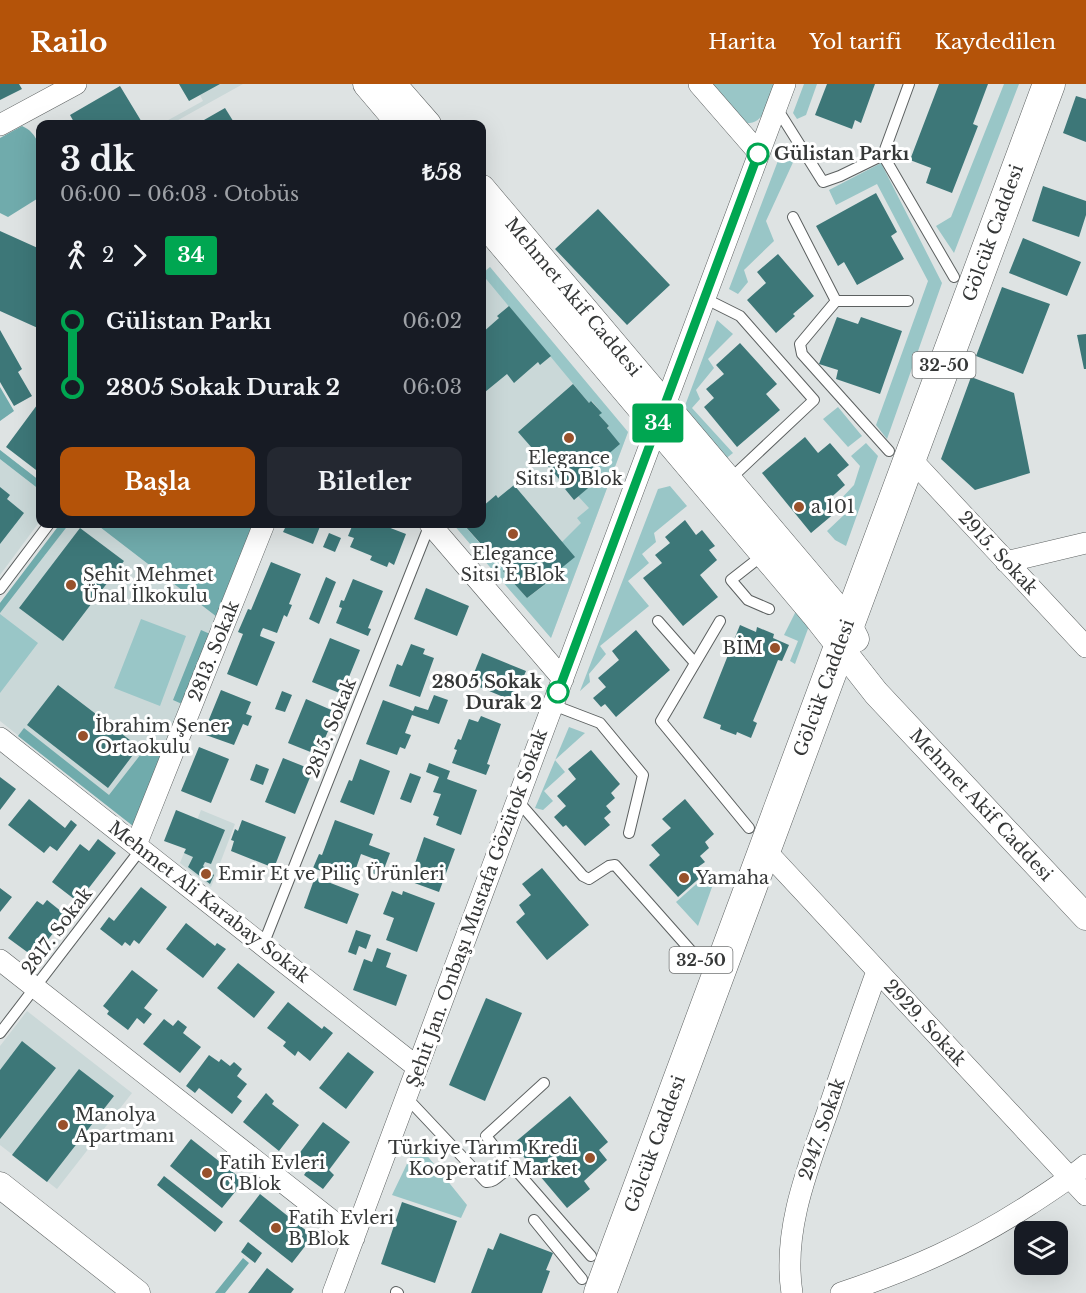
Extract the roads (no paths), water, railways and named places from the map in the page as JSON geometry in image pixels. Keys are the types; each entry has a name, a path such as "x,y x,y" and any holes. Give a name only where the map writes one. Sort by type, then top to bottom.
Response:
{"main road":[{"name":"Gölcük Caddesi","path":"899,454 954,277 1025,84"},
{"name":"Gölcük Caddesi","path":"587,1280 757,839 899,454 1049,84"},
{"name":"Gölcük Caddesi","path":"587,1280 700,961 757,839"}],"street":[{"path":"0,126 74,84"},
{"path":"366,84 415,120"},
{"path":"393,84 417,120"},
{"path":"699,84 759,153"},
{"name":"Şehit Jan. Onbaşı Mustafa Gözütok Sokak","path":"333,1293 785,84"},
{"name":"Mehmet Akif Caddesi","path":"486,193 660,417 763,555 836,625"},
{"name":"Mehmet Akif Caddesi","path":"486,225 660,417 728,481 836,625 876,693 1086,917"},
{"name":"2915. Sokak","path":"899,454 1086,647"},
{"name":"2813. Sokak","path":"138,847 262,528"},
{"path":"433,528 563,679"},
{"path":"1006,562 1086,543"},
{"name":"Mehmet Ali Karabay Sokak","path":"0,738 417,1067"},
{"name":"2929. Sokak","path":"757,839 877,971 1078,1171 1086,1196"},
{"path":"0,960 354,1238"},
{"name":"2947. Sokak","path":"792,1293 790,1247 805,1176 877,971"},
{"path":"841,1293 920,1265 966,1243 1078,1171"},
{"path":"0,1185 137,1293"}],"lane":[{"path":"776,107 823,182 883,155 909,84"},
{"path":"883,155 954,277"},
{"path":"793,217 836,301"},
{"path":"704,298 740,316 814,400 728,481"},
{"path":"836,301 800,344 802,354 899,454"},
{"path":"836,301 908,301"},
{"path":"0,589 46,528"},
{"name":"2815. Sokak","path":"263,945 428,528"},
{"path":"763,555 731,580 748,600 769,609"},
{"path":"658,621 695,663"},
{"path":"720,621 661,721 757,839"},
{"path":"553,705 600,723 643,775 629,833"},
{"path":"517,800 583,876 590,879 609,866 615,865 700,961"},
{"name":"2817. Sokak","path":"0,1033 138,847"},
{"path":"544,1083 486,1136 511,1168 518,1172 587,1280"},
{"path":"406,1097 486,1182 493,1181 511,1168"},
{"path":"534,1220 587,1280"}],"place":[{"name":"Gülistan Parkı","path":"758,154"},
{"name":"Elegance Sitsi D Blok","path":"569,438"},
{"name":"a 101","path":"799,507"},
{"name":"Elegance Sitsi E Blok","path":"513,534"},
{"name":"Şehit Mehmet Ünal İlkokulu","path":"71,585"},
{"name":"BİM","path":"775,648"},
{"name":"2805 Sokak Durak 2","path":"558,692"},
{"name":"İbrahim Şener Ortaokulu","path":"83,736"},
{"name":"Emir Et ve Piliç Ürünleri","path":"206,874"},
{"name":"Yamaha","path":"684,878"},
{"name":"Manolya Apartmanı","path":"63,1125"},
{"name":"Türkiye Tarım Kredi Kooperatif Market","path":"590,1158"},
{"name":"Fatih Evleri C Blok","path":"207,1173"},
{"name":"Fatih Evleri B Blok","path":"276,1228"}]}
